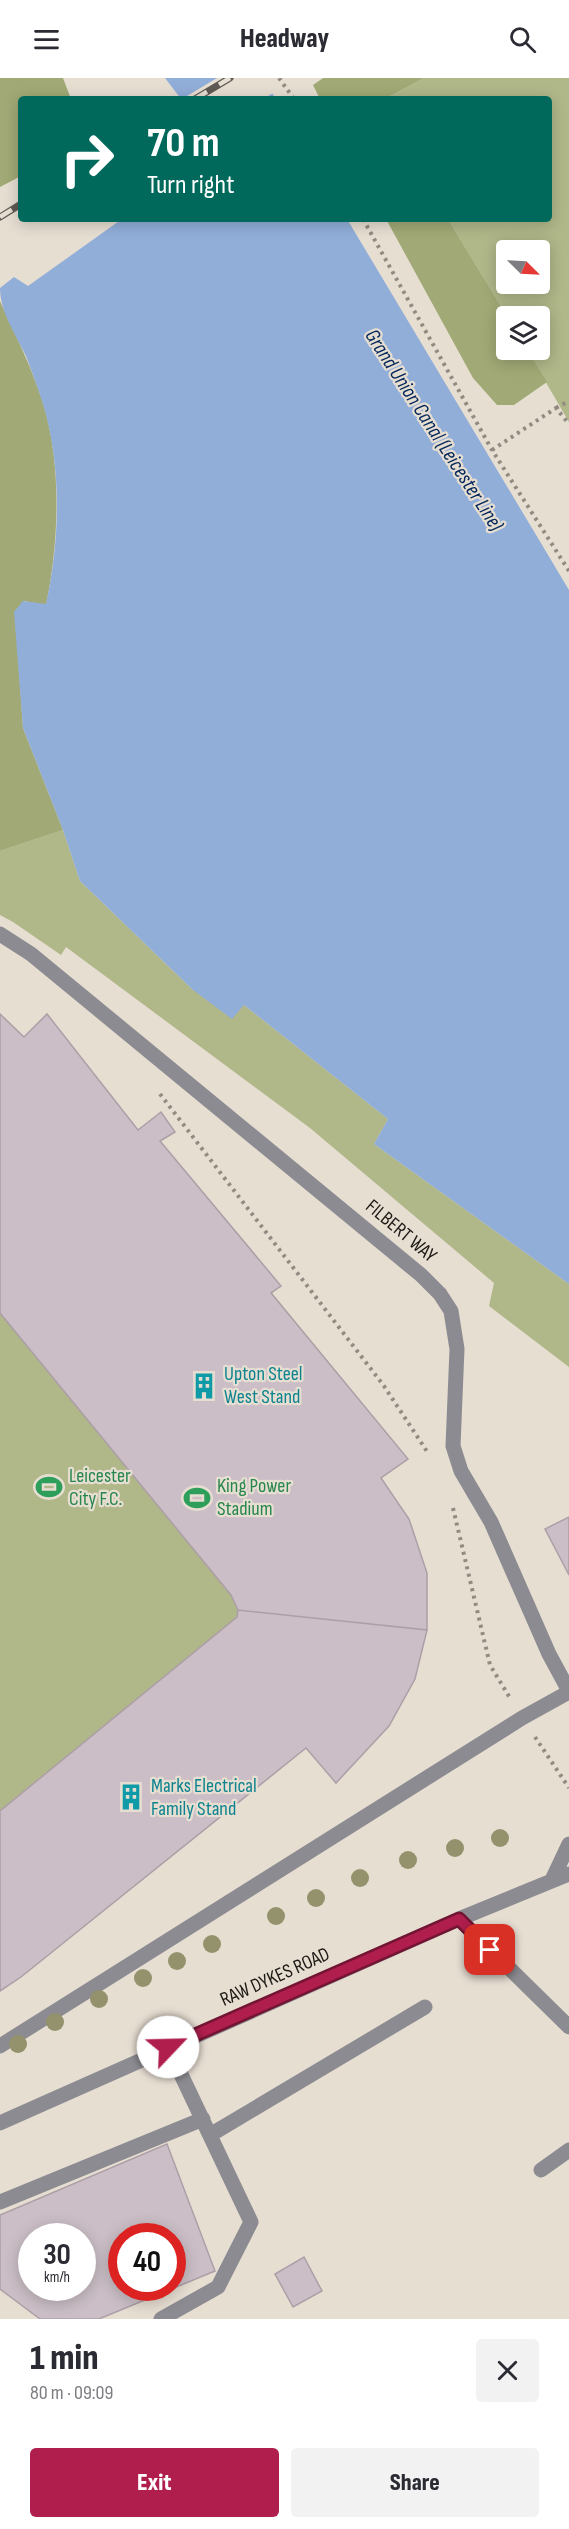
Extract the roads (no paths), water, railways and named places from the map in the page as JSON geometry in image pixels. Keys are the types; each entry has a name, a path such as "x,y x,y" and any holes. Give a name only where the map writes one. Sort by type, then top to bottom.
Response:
{"street":[{"name":"FILBERT WAY","path":"0,934 39,960 421,1275 440,1294 451,1311 457,1349 453,1446 461,1471 491,1522 549,1654 569,1691"},
{"path":"0,2046 522,1718 569,1691"},
{"path":"552,1880 569,1844"},
{"name":"RAW DYKES ROAD","path":"0,2123 459,1919 569,1874"},
{"path":"459,1919 569,2027"},
{"path":"210,2135 425,2007"},
{"path":"161,2319 218,2287 251,2222 168,2047"},
{"path":"0,2202 203,2119"},
{"path":"541,2170 569,2150"}],"water":[{"path":"165,78 262,78 274,96 179,96"},
{"name":"Grand Union Canal (Leicester Line)","path":"118,222 349,222 569,590 569,1284 374,1144 388,1119 244,1005 232,1019 193,990 80,881 63,830 23,728 14,612 23,601 46,604 54,555 57,504 53,453 43,404 26,356 6,315 1,297 0,288 14,277 28,286"}],"railway":[{"path":"200,96 230,78"},
{"path":"0,217 18,206"}],"place":[{"name":"Upton Steel West Stand","path":"204,1386"},
{"name":"Leicester City F.C.","path":"49,1487"},
{"name":"King Power Stadium","path":"197,1498"},
{"name":"Marks Electrical Family Stand","path":"131,1797"}]}
